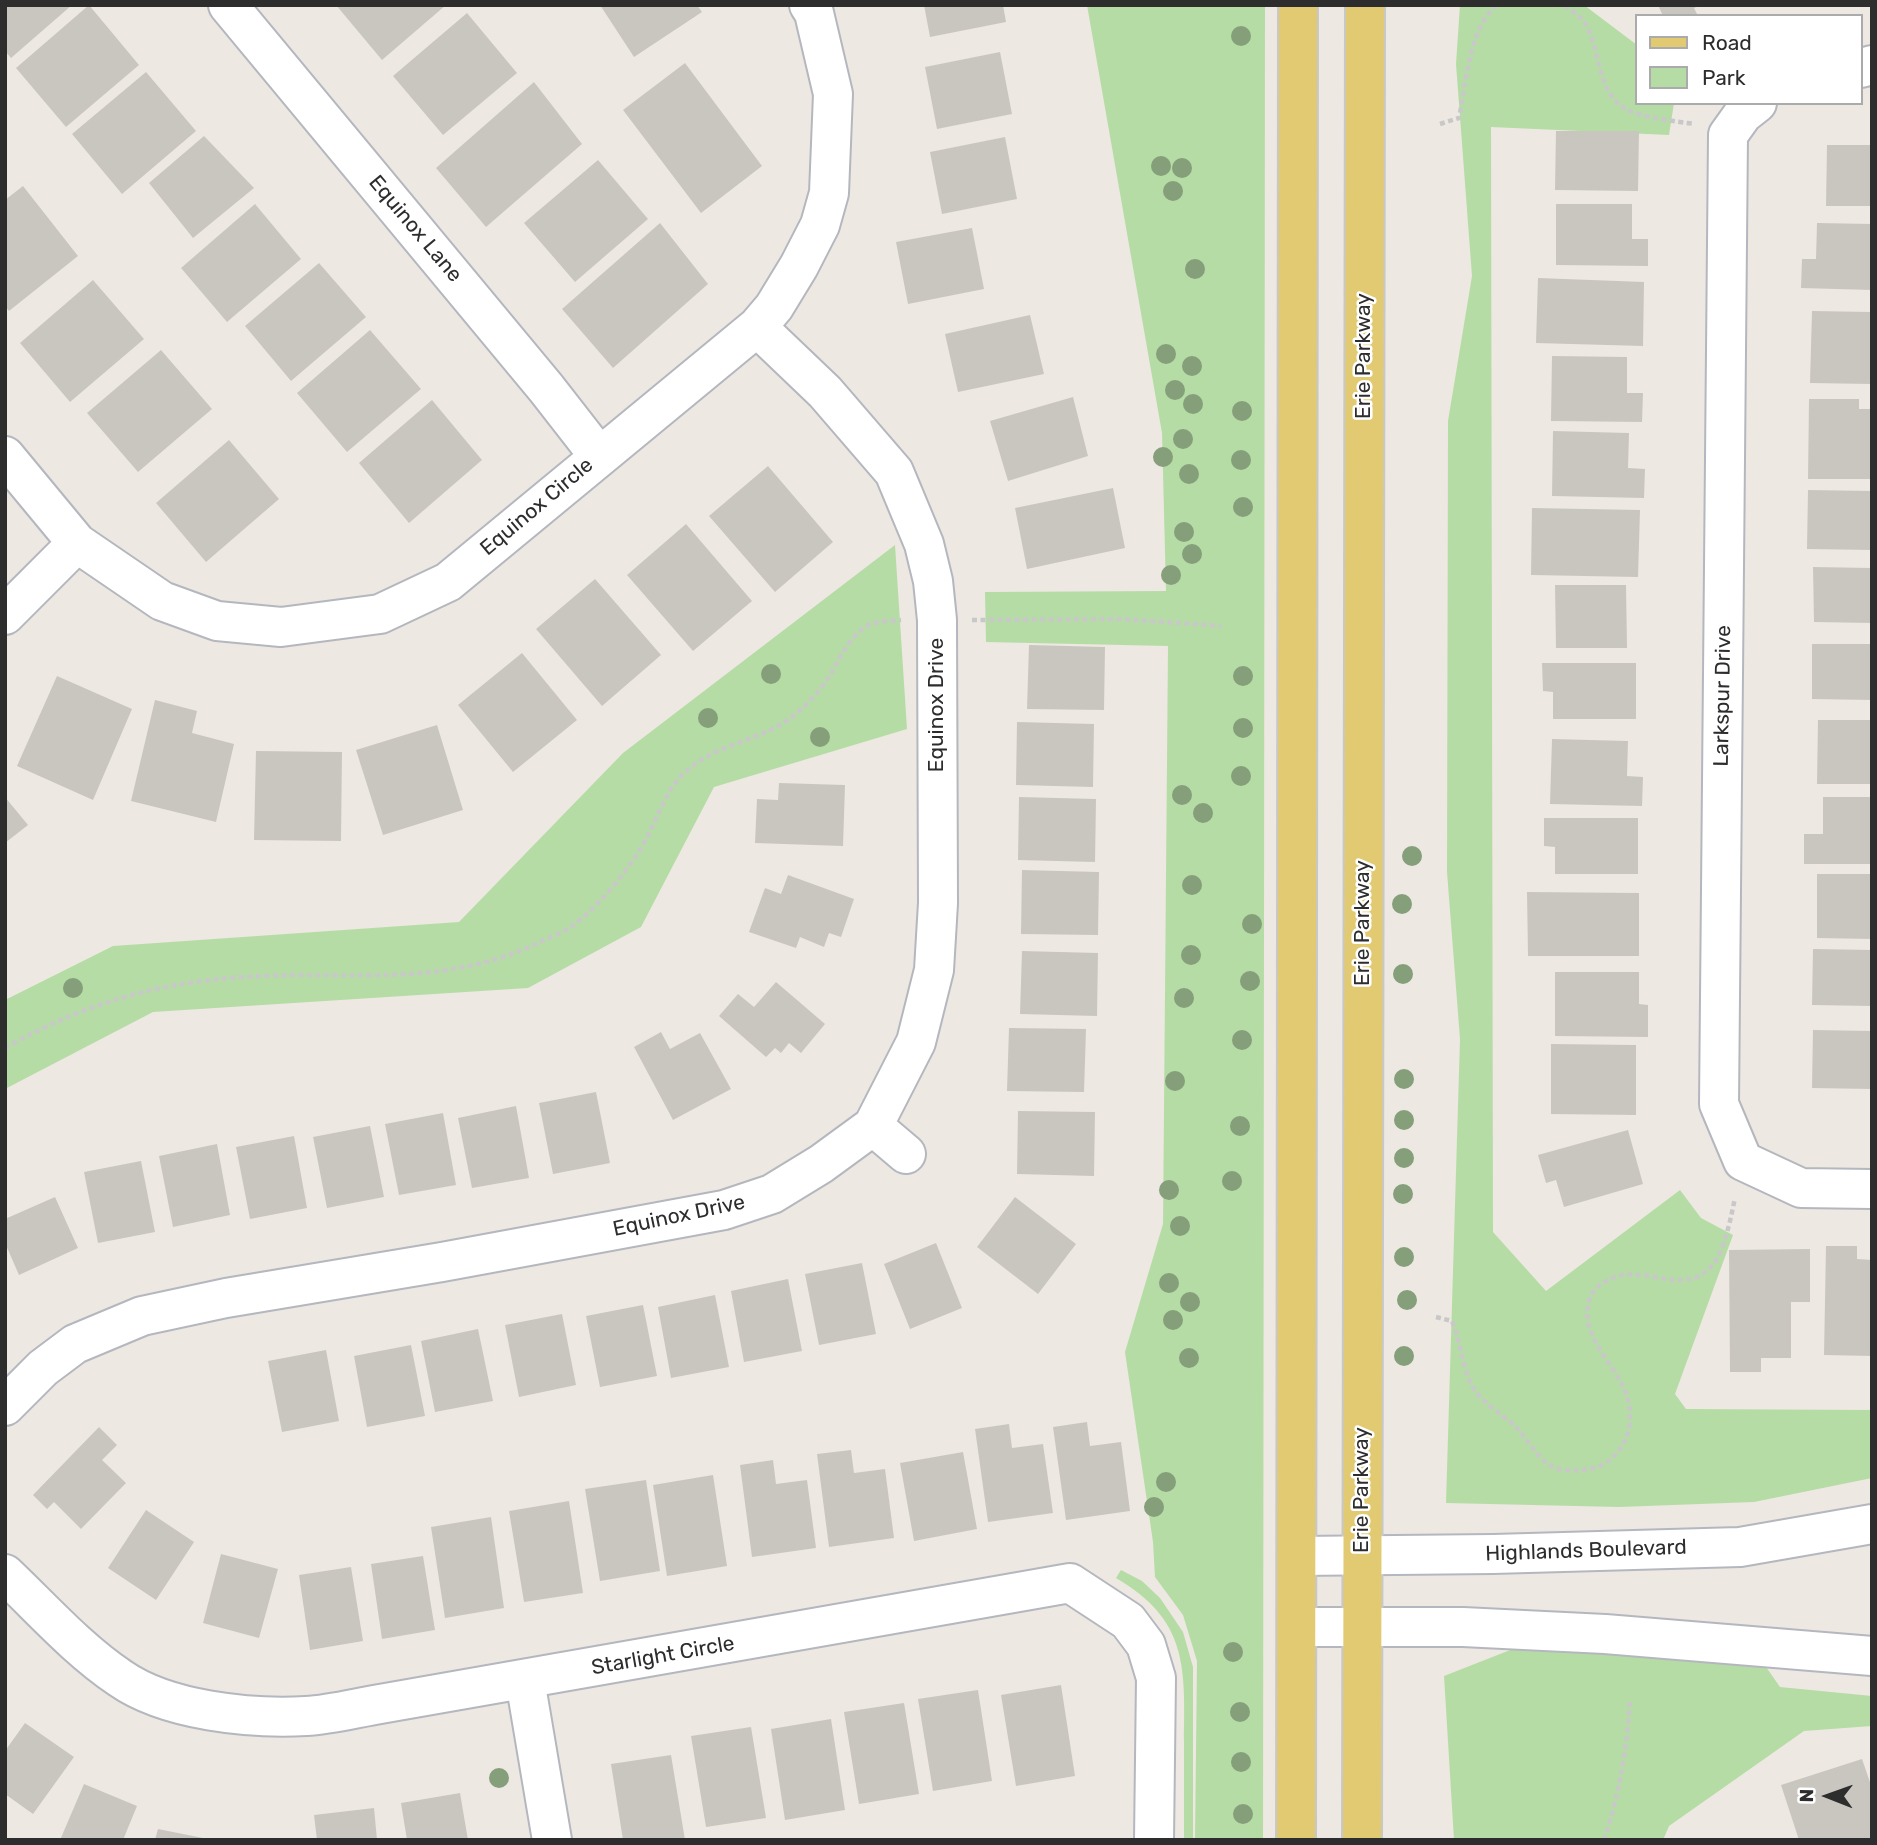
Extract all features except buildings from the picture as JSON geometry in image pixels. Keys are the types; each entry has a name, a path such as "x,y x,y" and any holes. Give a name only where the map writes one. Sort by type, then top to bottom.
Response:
{"main road":[{"path":"1296,1840 1298,5"},
{"name":"Erie Parkway","path":"1362,1840 1365,5"}],"street":[{"name":"Equinox Lane","path":"228,5 546,387 598,456"},
{"name":"Equinox Circle","path":"5,456 77,543 162,601 217,621 281,627 380,614 448,582 757,327 774,307 820,225 829,194 833,94 814,13 809,5"},
{"name":"Larkspur Drive","path":"1754,105 1743,114 1728,135 1719,1104 1743,1161 1801,1188 1872,1189"},
{"name":"Equinox Drive","path":"5,1406 43,1368 75,1344 142,1316 226,1298 442,1262 724,1210 772,1194 821,1164 873,1126 916,1042 934,970 939,903 937,620 933,581 924,544 894,472 825,392 757,327"},
{"path":"5,615 77,543"},
{"path":"873,1126 906,1154"},
{"name":"Highlands Boulevard","path":"1298,1556 1740,1547 1872,1524"},
{"name":"Starlight Circle","path":"5,1574 92,1658 122,1680 168,1701 256,1716 307,1716 1070,1583 1128,1621 1146,1645 1156,1678 1154,1840"},
{"path":"1297,1627 1463,1627 1605,1634 1872,1656"},
{"path":"525,1680 552,1840"}],"path":[{"path":"1440,124 1459,118 1480,26 1497,5"},
{"path":"1565,5 1584,21 1596,49 1605,85 1614,99 1627,110 1696,124"},
{"path":"5,1048 46,1025 149,989 244,977 422,974 466,968 513,956 572,926 610,890 640,850 661,806 685,772 715,752 791,718 822,687 847,645 866,625 906,620"},
{"path":"967,620 1122,620 1221,626"},
{"path":"1437,1317 1452,1321 1471,1383 1490,1408 1514,1425 1553,1468 1575,1471 1600,1466 1618,1452 1626,1441 1630,1426 1627,1396 1590,1331 1588,1311 1591,1296 1600,1284 1616,1275 1632,1272 1668,1280 1688,1280 1704,1273 1715,1261 1732,1210"},
{"path":"1604,1840 1626,1756 1630,1702"}],"green space":[{"path":"1087,5 1265,5 1263,1840 1195,1840 1197,1661 1183,1615 1155,1577 1153,1542 1125,1352 1163,1224 1168,646 986,642 985,592 1166,591 1162,433"},
{"path":"1460,5 1584,5 1636,44 1636,105 1674,105 1669,135 1491,127 1493,1232 1546,1291 1680,1190 1701,1218 1733,1235 1675,1394 1686,1409 1872,1410 1872,1478 1754,1502 1619,1507 1446,1503 1460,1039 1447,872 1448,421 1472,276 1456,64"},
{"path":"895,545 907,729 714,787 641,927 528,988 153,1012 5,1089 5,1000 113,946 459,922 623,753"},
{"path":"1121,1570 1142,1581 1160,1598 1183,1632 1193,1667 1193,1840 1184,1840 1184,1691 1177,1648 1157,1611 1140,1594 1116,1578"},
{"path":"1523,1645 1764,1664 1780,1687 1872,1696 1872,1726 1804,1731 1669,1826 1663,1840 1454,1840 1444,1676"}]}
